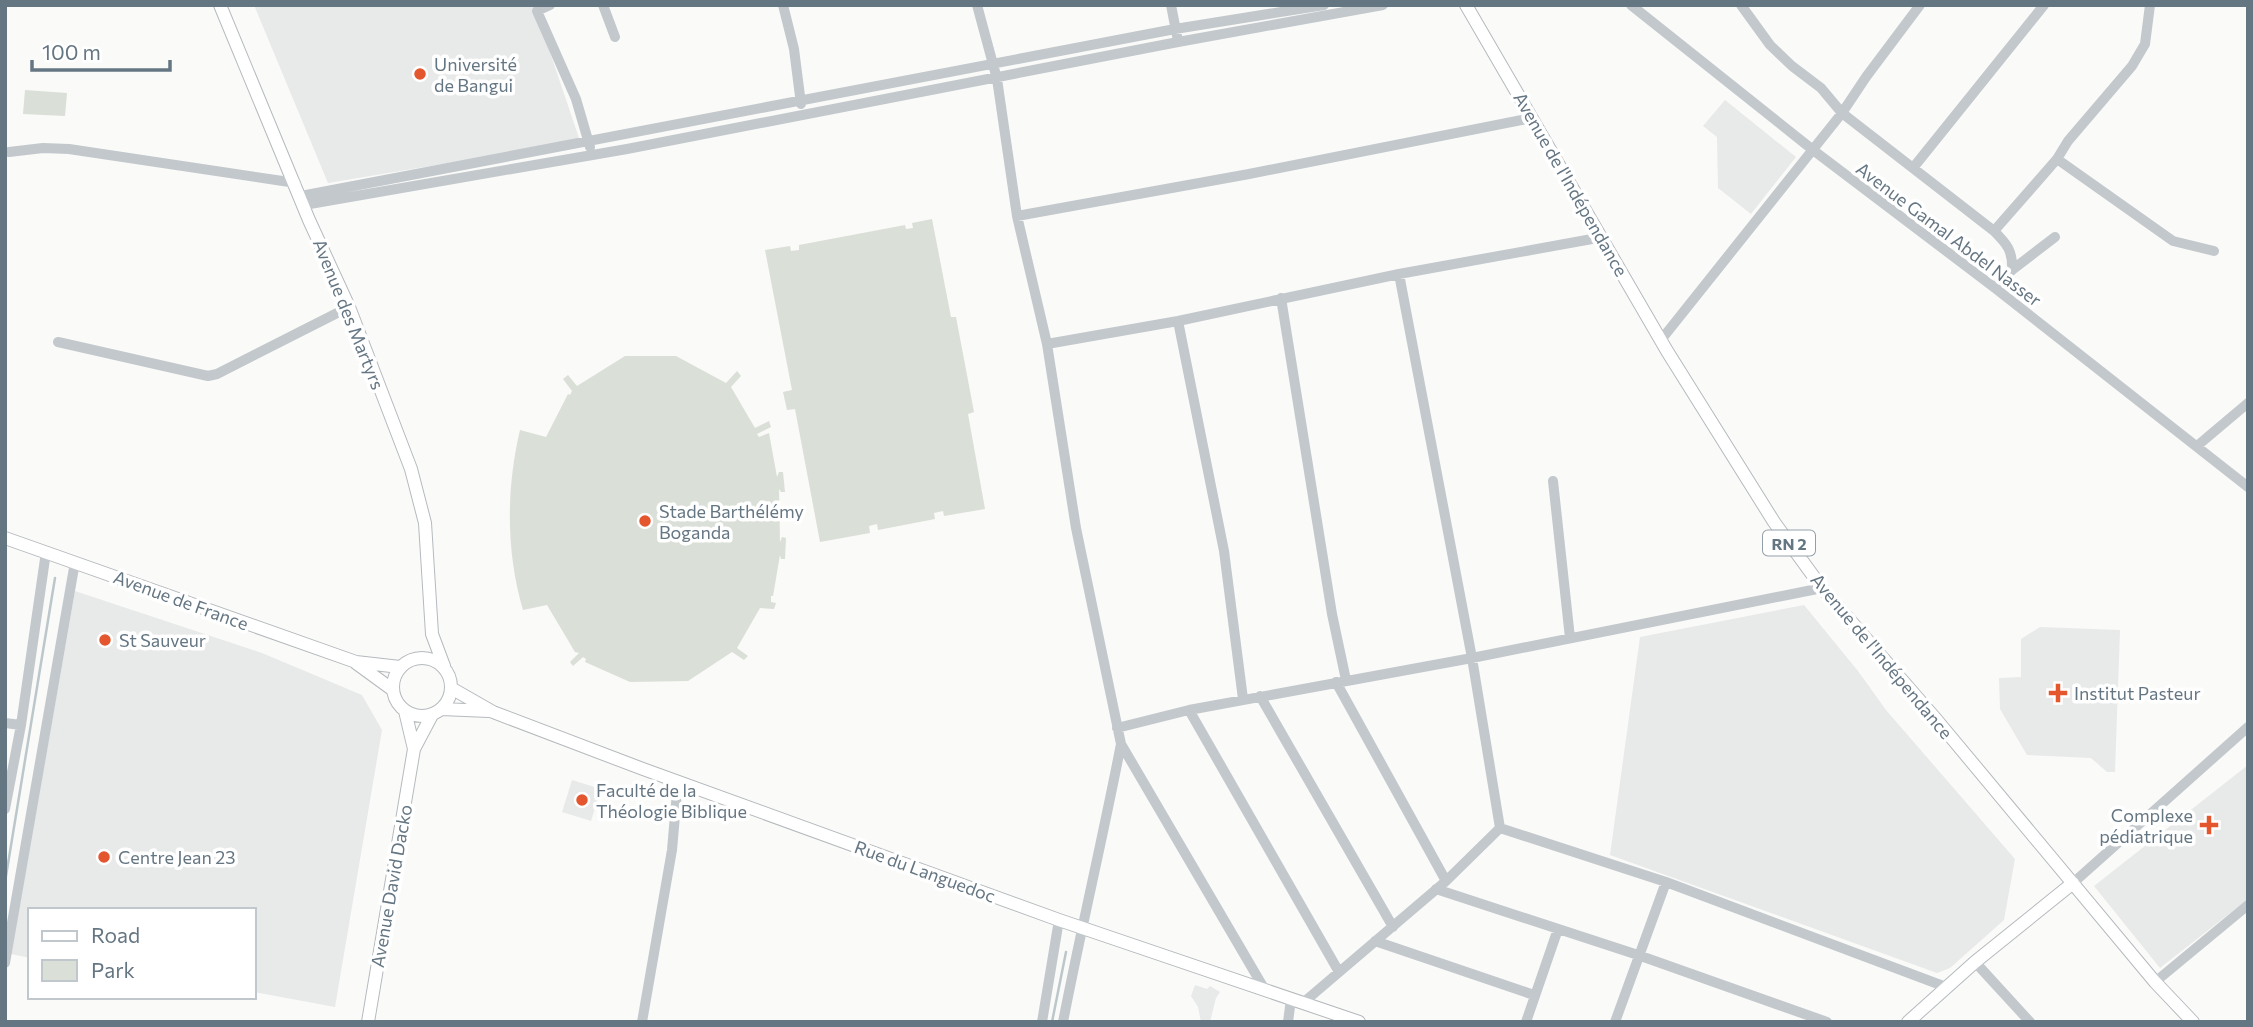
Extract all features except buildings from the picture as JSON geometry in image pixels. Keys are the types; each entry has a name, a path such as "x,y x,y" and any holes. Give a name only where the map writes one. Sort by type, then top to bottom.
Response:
{"main road":[{"name":"Avenue des Martyrs","path":"220,5 349,307 411,469 425,523 432,634 444,666"},
{"name":"Avenue de l'Indépendance","path":"1463,6 1603,237 1661,340 1774,523 1822,588 1935,718 2155,982 2193,1022"},
{"name":"Avenue de France","path":"5,538 356,662 400,667"},
{"path":"416,659 432,634"},
{"path":"416,659 435,660 444,666 450,677 450,696 436,712 418,716 405,711 393,690 394,678 400,667 416,659"},
{"name":"Avenue de France","path":"356,662 393,690"},
{"name":"Rue du Languedoc","path":"452,688 493,712 678,781 1059,920 1359,1022"},
{"name":"Avenue David Dacko","path":"405,711 414,750"},
{"name":"Rue du Languedoc","path":"436,712 493,712"},
{"name":"Avenue David Dacko","path":"368,1022 414,750 436,712"},
{"path":"1908,1022 1975,961 2073,883"}],"street":[{"path":"550,5 537,11 576,99 592,154"},
{"path":"603,5 615,37"},
{"path":"783,5 794,49 802,113"},
{"path":"977,5 997,79 1017,216 1047,344 1076,528 1121,744 1265,990"},
{"path":"1171,5 1178,42"},
{"path":"302,201 588,141 1175,29 1324,5"},
{"path":"302,201 592,154 1383,5"},
{"name":"Avenue Gamal Abdel Nasser","path":"1631,5 1813,150 2248,487"},
{"path":"1741,5 1770,45 1821,88 1843,113 1994,231 2010,249 2013,256 2012,270"},
{"path":"1661,340 1843,113 1866,77 1920,5"},
{"path":"1913,168 2044,5"},
{"path":"1994,231 2057,159 2068,142 2132,66 2145,44 2150,5"},
{"path":"1017,216 1249,174 1532,118"},
{"path":"9,152 43,148 69,149 296,183"},
{"path":"2057,159 2173,242 2214,251"},
{"path":"1047,344 1178,321 1399,274 1603,237"},
{"path":"1995,289 2012,270 2055,237"},
{"path":"1399,274 1472,658 1500,828"},
{"path":"1281,298 1341,681 1446,881"},
{"path":"58,341 208,376 217,374 349,307"},
{"path":"1178,321 1224,551 1243,699"},
{"path":"2197,446 2246,406"},
{"path":"1553,481 1570,638"},
{"path":"5,809 21,725 46,552"},
{"path":"5,963 75,562"},
{"path":"1117,728 1243,699 1472,658 1822,588"},
{"path":"1260,696 1393,927"},
{"path":"1189,710 1339,972"},
{"path":"5,723 21,725"},
{"path":"2073,883 2248,727"},
{"path":"1063,1022 1121,744"},
{"path":"642,1022 672,850 678,781"},
{"path":"1288,1022 1297,1000 1339,972 1393,927 1446,881 1500,828"},
{"path":"1500,828 1666,883 1945,987"},
{"path":"1615,1022 1666,883"},
{"path":"1436,889 1638,955 1827,1022"},
{"path":"2155,982 2248,905"},
{"path":"1042,1022 1059,920"},
{"path":"1526,1022 1558,929"},
{"path":"1375,941 1534,995"},
{"path":"1975,961 2030,1022"}],"shaded area":[{"name":"Université de Bangui","path":"254,5 540,5 535,8 580,141 328,183"},
{"path":"1725,100 1796,157 1751,214 1718,188 1717,137 1703,126"},
{"path":"75,591 262,653 362,695 382,730 335,1007 256,992 256,908 28,908 28,958 11,954"},
{"path":"1804,605 1886,710 2015,859 2004,920 1950,968 1937,973 1610,855 1640,637"},
{"name":"Institut Pasteur","path":"2040,627 2120,630 2115,772 2107,772 2091,758 2027,755 2000,709 1999,678 2021,677 2021,639"},
{"name":"Complexe pédiatrique","path":"2248,765 2248,899 2160,968 2094,886"},
{"name":"Faculté de la Théologie Biblique","path":"572,780 601,789 591,821 562,812"},
{"path":"1195,985 1207,989 1210,986 1220,992 1210,1022 1201,1022 1198,1007 1191,996"}],"green space":[{"path":"25,90 67,93 65,116 23,114"},
{"path":"932,219 951,317 956,317 974,412 968,414 985,509 944,516 943,511 934,513 935,519 878,530 877,524 869,526 870,533 820,542 795,409 787,410 783,392 792,390 765,250 790,246 791,251 799,250 799,245 905,225 906,229 913,228 912,223"},
{"name":"Stade Barthélémy Boganda","path":"625,356 676,356 726,383 737,371 741,376 731,387 755,428 769,421 771,427 757,434 759,437 769,433 777,477 779,472 783,472 785,492 779,489 780,542 782,537 786,538 785,559 781,559 780,555 771,596 771,602 776,603 774,609 760,608 737,648 748,656 744,660 732,652 688,681 630,682 585,662 583,657 573,666 570,662 579,653 575,652 547,605 523,610 517,588 511,543 510,498 520,430 546,437 572,391 563,379 568,375 577,386"}],"waterway":[{"path":"5,882 55,578"},
{"path":"1052,1022 1066,952"}],"place":[{"name":"Université de Bangui","path":"420,74"},
{"name":"Stade Barthélémy Boganda","path":"645,521"},
{"name":"St Sauveur","path":"105,640"},
{"name":"Institut Pasteur","path":"2058,693"},
{"name":"Faculté de la Théologie Biblique","path":"582,800"},
{"name":"Complexe pédiatrique","path":"2209,825"},
{"name":"Centre Jean 23","path":"104,857"}]}
